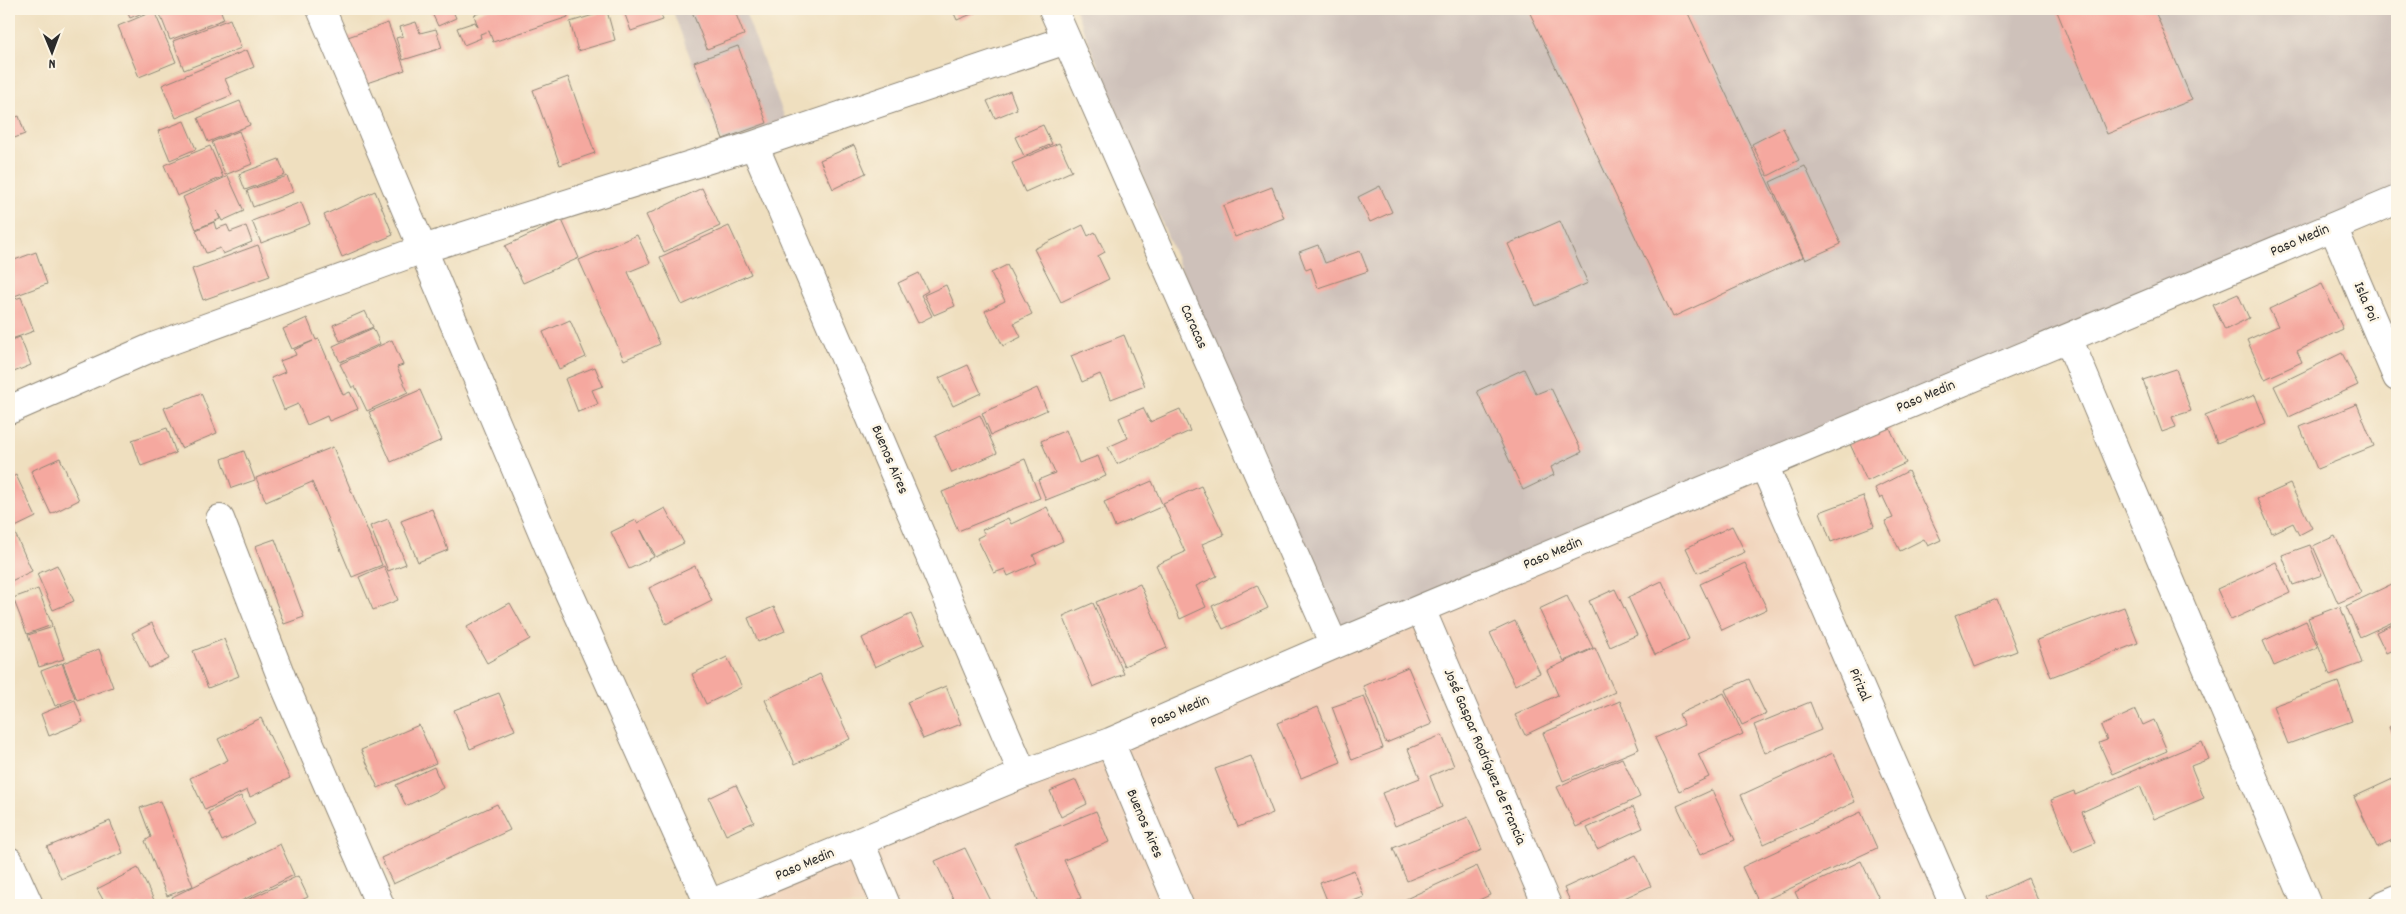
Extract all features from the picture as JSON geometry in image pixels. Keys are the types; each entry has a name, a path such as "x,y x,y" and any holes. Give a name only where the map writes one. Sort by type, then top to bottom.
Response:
{"street":[{"path":"321,9 556,564 708,905"},
{"name":"Caracas","path":"1053,9 1334,645"},
{"path":"9,410 153,347 423,250 754,146 1066,40"},
{"name":"Buenos Aires","path":"754,146 1023,774"},
{"name":"Paso Medin","path":"708,905 1023,774 1110,742 1334,645 2397,200"},
{"name":"Isla Poi","path":"2333,227 2397,377"},
{"path":"2068,338 2307,905"},
{"name":"Pirizal","path":"1764,465 1954,905"},
{"path":"220,519 284,684 380,905"},
{"name":"José Gaspar Rodríguez de Francia","path":"1421,609 1547,905"},
{"name":"Buenos Aires","path":"1110,742 1179,905"},
{"path":"860,842 886,905"},
{"path":"9,861 29,905"},
{"path":"2383,905 2397,899"}],"shaded area":[{"path":"672,9 744,9 786,121 723,145"},
{"path":"1075,9 2397,9 2397,202 1334,645"},
{"path":"1765,469 1955,905 713,905"}],"building":[{"path":"126,9 152,9 130,18"},
{"path":"158,9 220,9 224,19 170,40"},
{"path":"430,9 452,9 456,18 438,26"},
{"path":"489,9 566,9 568,17 493,42 489,31 480,34 481,38 464,45 457,28 475,22 478,27 474,15"},
{"path":"623,9 659,9 663,20 631,31"},
{"path":"691,9 734,9 744,35 707,49"},
{"path":"952,9 984,9 957,20"},
{"path":"1528,9 1686,9 1803,257 1673,317"},
{"path":"2056,9 2154,9 2192,100 2107,134"},
{"path":"154,11 176,62 139,77 118,26"},
{"path":"607,11 615,40 578,51 570,22"},
{"path":"230,19 241,48 184,70 173,41"},
{"path":"416,22 420,33 436,29 442,48 403,60 396,38 403,36 400,27"},
{"path":"388,23 405,70 358,86 342,39"},
{"path":"738,46 767,123 723,139 694,62"},
{"path":"247,50 254,67 225,79 232,95 176,118 162,85"},
{"path":"568,77 595,153 560,165 533,90"},
{"path":"1010,91 1017,109 995,118 987,101"},
{"path":"240,101 250,125 208,142 198,118"},
{"path":"19,116 25,134 9,140 9,120"},
{"path":"184,121 196,149 170,160 158,131"},
{"path":"1043,125 1052,144 1024,156 1015,137"},
{"path":"1783,128 1799,160 1768,176 1752,144"},
{"path":"239,131 252,164 225,175 212,142"},
{"path":"1059,143 1072,171 1025,192 1012,163"},
{"path":"854,145 866,173 833,189 820,160"},
{"path":"210,146 223,177 177,196 164,165"},
{"path":"279,159 285,175 245,190 239,174"},
{"path":"1805,166 1841,244 1805,260 1770,182"},
{"path":"228,176 244,211 222,221 217,211 220,219 196,229 183,197"},
{"path":"287,176 293,192 253,207 247,191"},
{"path":"1380,186 1392,212 1370,222 1358,197"},
{"path":"1272,187 1284,218 1235,237 1223,206"},
{"path":"702,188 720,226 664,252 646,215"},
{"path":"375,191 393,235 342,257 324,215"},
{"path":"301,202 310,224 261,243 252,221"},
{"path":"562,220 579,258 523,283 505,246"},
{"path":"1560,221 1588,283 1536,306 1508,244"},
{"path":"214,222 216,229 227,225 230,232 246,226 252,242 223,254 220,248 206,253 196,230"},
{"path":"1083,225 1088,236 1095,232 1105,252 1098,256 1109,279 1061,302 1034,249"},
{"path":"729,226 751,274 682,305 660,257"},
{"path":"637,235 650,263 628,272 660,344 624,360 579,260"},
{"path":"258,245 270,276 203,300 192,269"},
{"path":"1318,245 1325,263 1360,251 1368,271 1318,288 1311,268 1306,270 1299,252"},
{"path":"36,252 47,284 9,298 9,262"},
{"path":"1007,265 1032,314 1014,323 1021,337 1003,346 985,311 1005,301 991,273"},
{"path":"919,273 928,291 921,295 932,316 918,323 898,283"},
{"path":"2322,284 2343,329 2297,351 2302,362 2265,379 2247,340 2278,326 2269,309"},
{"path":"946,285 955,306 934,315 924,295"},
{"path":"2238,294 2249,318 2225,330 2213,305"},
{"path":"21,297 34,331 9,340 9,301"},
{"path":"365,311 373,327 340,341 333,325"},
{"path":"307,318 316,340 319,339 343,395 350,392 358,409 329,421 327,416 307,425 298,404 284,410 271,378 285,372 280,361 296,355 294,350 313,341 292,349 283,329"},
{"path":"570,320 586,357 559,369 543,332"},
{"path":"373,328 380,344 340,362 333,346"},
{"path":"1124,335 1145,386 1111,399 1100,374 1082,382 1071,356"},
{"path":"20,337 31,365 9,374 9,341"},
{"path":"392,340 403,365 397,367 408,392 367,411 355,386 352,388 340,364"},
{"path":"2342,353 2358,385 2289,417 2274,386"},
{"path":"968,365 981,393 953,406 939,378"},
{"path":"595,367 603,386 592,390 598,404 578,412 565,379"},
{"path":"1524,369 1536,394 1551,388 1582,452 1551,467 1554,475 1523,490 1477,391"},
{"path":"2176,369 2191,411 2172,417 2176,427 2162,432 2143,380"},
{"path":"1037,388 1047,410 991,435 982,413"},
{"path":"420,390 442,440 391,462 369,412"},
{"path":"201,393 217,433 181,448 164,408"},
{"path":"2255,395 2266,423 2217,443 2205,415"},
{"path":"2357,404 2374,446 2317,469 2300,427"},
{"path":"1143,408 1150,422 1180,409 1190,431 1117,464 1108,447 1128,438 1119,418"},
{"path":"980,415 997,453 952,473 935,436"},
{"path":"1889,426 1906,463 1867,481 1850,444"},
{"path":"167,428 176,453 141,466 132,440"},
{"path":"1066,430 1079,463 1098,456 1106,476 1046,500 1038,480 1055,473 1041,441"},
{"path":"333,447 382,565 352,577 312,482 266,502 256,478"},
{"path":"244,451 255,480 232,488 222,459"},
{"path":"60,458 79,500 51,514 31,471"},
{"path":"1025,459 1040,498 958,531 942,492"},
{"path":"1908,471 1941,540 1928,546 1924,539 1900,551 1885,521 1893,518 1883,497 1880,499 1875,488"},
{"path":"16,475 36,517 9,530 9,479"},
{"path":"1152,481 1163,506 1115,527 1104,502"},
{"path":"2290,484 2312,528 2299,535 2293,523 2272,533 2257,499"},
{"path":"1201,486 1224,535 1202,544 1217,576 1196,586 1206,607 1180,619 1156,565 1185,552 1163,503"},
{"path":"1863,496 1874,526 1831,542 1820,512"},
{"path":"1047,507 1063,541 1033,555 1037,563 1008,576 1005,569 994,573 977,538 985,534 982,530 1008,518 1011,524"},
{"path":"665,508 684,543 656,557 641,530 654,557 629,569 611,532 636,520 637,523"},
{"path":"432,509 448,550 418,562 401,521"},
{"path":"388,519 406,564 388,571 370,526"},
{"path":"1732,526 1745,552 1698,573 1686,548"},
{"path":"13,529 32,571 9,582 9,531"},
{"path":"2335,536 2361,593 2338,603 2313,546"},
{"path":"275,539 304,617 284,624 255,546"},
{"path":"2310,545 2322,575 2293,585 2282,555"},
{"path":"2276,562 2290,593 2231,620 2217,589"},
{"path":"1745,563 1767,609 1722,630 1700,584"},
{"path":"57,565 74,601 53,610 37,574"},
{"path":"384,566 398,600 373,610 359,577"},
{"path":"695,566 712,601 666,624 649,588"},
{"path":"1662,581 1689,639 1655,655 1628,597"},
{"path":"2394,583 2397,589 2397,620 2360,637 2346,606"},
{"path":"1140,584 1167,648 1124,666 1096,602"},
{"path":"1257,585 1268,608 1223,629 1212,606"},
{"path":"38,589 52,625 27,634 13,598"},
{"path":"1615,589 1637,635 1610,647 1589,601"},
{"path":"1567,596 1593,648 1564,661 1539,609"},
{"path":"1997,599 2017,651 1975,667 1955,615"},
{"path":"510,603 530,639 487,663 467,627"},
{"path":"1093,603 1124,674 1093,687 1063,616"},
{"path":"2340,606 2362,663 2330,675 2308,618"},
{"path":"774,607 785,631 758,642 748,618"},
{"path":"2124,607 2138,643 2051,677 2037,640"},
{"path":"911,614 925,644 875,667 862,638"},
{"path":"1515,621 1540,673 1515,685 1490,633"},
{"path":"2306,621 2318,647 2274,666 2263,641"},
{"path":"2397,622 2397,648 2386,653 2376,632"},
{"path":"152,623 169,659 149,668 132,633"},
{"path":"53,627 64,659 39,667 28,635"},
{"path":"224,639 239,676 208,688 193,651"},
{"path":"1595,648 1615,692 1525,735 1515,715 1558,695 1547,670"},
{"path":"99,649 113,687 77,700 63,663"},
{"path":"727,657 742,687 706,704 692,674"},
{"path":"62,663 75,698 55,706 41,671"},
{"path":"1408,667 1432,724 1386,743 1363,686"},
{"path":"820,674 850,739 795,764 765,700"},
{"path":"1749,679 1766,714 1742,725 1725,690"},
{"path":"2338,682 2352,721 2288,744 2273,706"},
{"path":"946,686 961,724 923,739 907,702"},
{"path":"499,693 515,730 470,749 454,710"},
{"path":"1724,693 1743,734 1698,754 1709,777 1679,791 1655,738 1684,725 1679,714"},
{"path":"1364,696 1383,748 1352,760 1332,707"},
{"path":"75,700 83,722 49,736 41,714"},
{"path":"1620,701 1639,749 1563,781 1543,733"},
{"path":"1810,702 1821,730 1765,753 1754,725"},
{"path":"1318,707 1341,762 1301,778 1277,723"},
{"path":"2136,710 2143,725 2154,720 2167,751 2113,774 2099,743 2107,740 2101,726"},
{"path":"261,718 290,778 250,797 247,790 205,810 190,778 228,760 218,739"},
{"path":"2397,723 2397,747 2389,727"},
{"path":"419,725 436,763 378,788 361,750"},
{"path":"1442,735 1454,766 1430,776 1442,807 1395,826 1382,793 1420,778 1408,749"},
{"path":"2202,742 2209,759 2191,766 2204,798 2154,819 2140,786 2082,812 2095,843 2073,852 2051,800 2074,791 2075,795"},
{"path":"1833,753 1855,802 1764,844 1741,795"},
{"path":"1251,756 1273,813 1238,827 1215,769"},
{"path":"1622,758 1640,797 1576,827 1557,787"},
{"path":"434,767 443,788 406,806 396,785"},
{"path":"2397,777 2397,838 2377,847 2354,797"},
{"path":"1076,780 1087,804 1061,817 1050,791"},
{"path":"736,785 754,822 726,835 709,798"},
{"path":"1712,790 1735,840 1700,855 1677,806"},
{"path":"241,796 255,824 222,841 208,812"},
{"path":"160,801 193,886 167,896 145,841 151,837 140,808"},
{"path":"497,804 510,830 393,884 381,858"},
{"path":"1633,807 1643,828 1597,849 1587,828"},
{"path":"1096,811 1109,842 1064,860 1081,898 1064,905 1039,905 1014,844"},
{"path":"1861,812 1877,848 1759,903 1742,867"},
{"path":"1468,817 1482,850 1407,881 1393,848"},
{"path":"110,821 123,853 61,879 47,847"},
{"path":"280,844 294,875 241,901 243,905 176,905 172,897"},
{"path":"965,848 993,905 956,905 935,861"},
{"path":"1636,855 1651,886 1609,905 1572,905 1564,888"},
{"path":"1861,861 1882,905 1801,905 1795,892"},
{"path":"1477,866 1490,895 1468,905 1393,905"},
{"path":"138,868 155,902 150,905 106,905 97,889"},
{"path":"1354,870 1364,897 1342,905 1329,905 1320,883"},
{"path":"298,876 308,897 291,905 245,905 243,902"},
{"path":"2028,878 2040,905 1991,905 1987,897"}]}
